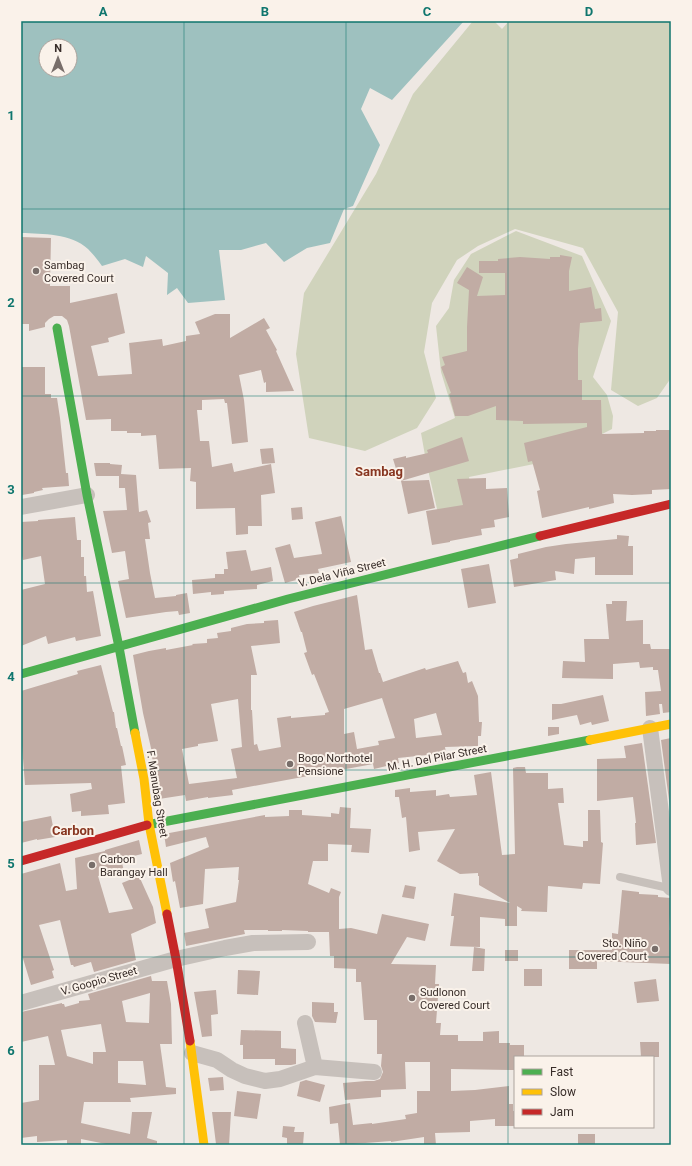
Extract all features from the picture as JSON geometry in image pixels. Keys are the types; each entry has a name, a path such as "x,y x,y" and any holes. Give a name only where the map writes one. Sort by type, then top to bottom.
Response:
{"street":[{"name":"F. Manubag Street","path":"57,328 87,495 119,647 144,778 149,824 176,959 192,1053 204,1145"},
{"path":"21,507 87,495"},
{"name":"V. Dela Viña Street","path":"21,674 296,597 671,504"},
{"name":"M. H. Del Pilar Street","path":"21,861 149,824 540,751 671,724"},
{"path":"650,728 671,889"},
{"name":"V. Goopio Street","path":"21,1003 176,959 225,948 253,943 308,942"},
{"path":"305,1023 315,1067"},
{"path":"192,1053 217,1060 232,1070 245,1076 265,1081 280,1079 315,1067 374,1072"}],"lane":[{"path":"620,877 671,889"}],"green space":[{"path":"473,21 494,21 502,29 509,21 671,21 671,378 657,398 638,406 611,390 618,312 583,248 515,229 478,246 457,260 432,303 424,352 436,398 417,428 365,451 309,438 296,354 304,293 376,174 413,94"},
{"path":"516,231 582,256 611,321 593,377 607,395 613,416 612,429 549,461 469,477 478,524 443,535 421,433 455,418 441,372 436,326 449,308 454,280 471,254"}],"water":[{"path":"21,21 464,21 392,100 370,88 361,109 380,145 353,206 344,209 330,243 307,248 284,262 266,243 241,250 219,250 225,300 188,303 177,288 167,295 168,273 146,256 143,267 125,259 102,266 88,249 73,240 56,235 21,233"}],"building":[{"path":"21,237 51,238 50,286 70,286 70,303 117,293 125,333 108,338 109,342 91,346 98,376 132,374 129,343 162,339 163,346 186,341 186,336 200,334 195,322 215,314 230,314 230,338 264,318 270,328 266,330 277,350 276,351 294,391 266,392 266,382 264,383 261,370 239,375 244,400 248,442 232,444 227,403 225,403 224,399 202,400 202,410 197,410 200,441 209,441 212,467 232,463 234,472 271,464 275,493 261,495 262,526 248,526 248,534 236,535 235,508 196,509 196,482 190,481 191,468 159,469 156,435 141,436 141,433 111,431 111,419 86,420 67,320 62,316 54,316 45,323 45,327 29,331 29,324 21,324"},
{"path":"560,255 572,257 569,271 569,291 591,287 595,309 601,308 602,321 580,323 578,380 582,380 582,400 601,400 602,434 644,433 644,431 671,430 671,489 652,490 652,494 613,494 614,503 542,518 537,491 540,490 532,461 528,462 524,443 587,427 587,423 523,424 523,421 496,420 496,406 468,416 455,416 449,394 451,393 441,367 445,365 442,357 467,351 469,290 457,283 467,267 483,277 477,296 505,295 505,273 479,273 479,261 498,261 498,259 520,257 550,259 550,257 560,257"},
{"path":"21,367 45,367 45,394 51,394 51,398 57,398 66,473 68,473 69,486 42,488 43,490 22,495"},
{"path":"462,437 469,461 401,481 400,474 398,475 393,459 406,456 406,458 428,453 427,450"},
{"path":"273,448 275,463 262,464 260,449"},
{"path":"94,463 122,465 121,474 136,475 139,512 147,510 151,522 148,523 150,539 145,539 155,598 176,596 187,593 190,613 179,615 178,611 126,618 118,581 129,579 125,551 112,553 103,511 127,510 125,488 119,488 119,476 96,476"},
{"path":"486,478 486,489 507,488 509,517 494,520 495,527 481,529 482,535 432,545 426,511 463,505 457,479"},
{"path":"429,480 435,508 408,514 401,481"},
{"path":"302,507 303,519 292,520 291,508"},
{"path":"341,516 351,562 318,569 319,573 299,575 300,579 285,583 275,548 290,544 294,558 322,554 315,522"},
{"path":"75,517 77,540 81,540 81,557 84,557 84,576 86,576 87,592 93,591 101,636 76,641 75,637 48,644 46,636 21,646 21,590 45,584 41,556 23,560 21,551 21,522"},
{"path":"617,535 629,536 628,546 633,546 633,575 595,575 595,557 575,559 574,574 555,571 556,580 514,587 510,560 518,558 518,554 546,547 617,539"},
{"path":"246,550 251,571 271,567 273,581 257,585 257,589 224,591 224,594 211,595 211,592 193,594 192,580 215,578 215,574 224,574 224,569 228,569 226,552"},
{"path":"489,564 496,603 468,608 461,569"},
{"path":"357,595 365,650 372,649 383,682 425,668 426,670 458,661 463,673 466,672 468,683 472,681 478,696 479,722 482,722 481,736 478,736 478,746 445,747 446,753 398,758 399,763 374,769 373,764 232,790 233,795 186,801 185,795 159,799 153,757 143,713 133,655 166,648 166,650 193,645 192,644 207,643 207,639 218,638 217,633 231,631 231,628 247,624 264,623 264,621 278,620 280,643 251,646 257,675 251,675 251,710 254,745 257,744 259,751 281,747 277,718 325,715 325,713 329,712 314,674 312,675 304,653 307,652 302,632 294,612","holes":["382,698 395,738 378,741 379,745 357,749 354,732 344,734 344,709","238,699 242,747 231,749 237,778 189,784 182,749 198,746 198,744 218,741 211,704","436,713 442,735 416,738 414,719"]},
{"path":"612,601 627,601 626,621 643,620 643,644 650,644 651,649 671,649 671,712 663,713 662,704 659,704 660,714 646,716 645,692 661,691 658,670 653,670 653,667 640,668 639,662 613,664 613,679 562,678 563,661 585,662 584,639 609,639 606,604 612,604"},
{"path":"101,665 114,712 116,728 126,765 121,766 125,803 108,805 109,814 81,816 81,811 72,812 70,794 92,789 91,783 25,785 21,745 21,691 78,674 77,671"},
{"path":"603,695 609,721 592,725 591,722 580,725 577,715 552,720 552,704 561,704"},
{"path":"548,727 559,727 559,734 548,736"},
{"path":"671,738 671,815 661,740"},
{"path":"642,743 656,843 636,845 636,823 633,797 597,801 597,759 626,758 624,746"},
{"path":"525,767 526,773 548,773 548,789 563,788 564,803 558,803 564,845 583,847 583,841 588,841 588,810 600,810 601,842 603,843 600,884 583,883 582,889 548,886 547,912 521,911 522,909 517,906 517,926 505,926 505,919 480,917 480,947 450,946 454,916 451,916 454,893 510,903 479,885 478,873 460,874 437,861 455,829 418,832 420,850 409,852 406,817 402,818 399,797 395,797 395,790 410,788 410,792 436,790 436,796 449,794 450,797 477,795 474,775 491,772 502,855 515,854 513,768"},
{"path":"340,807 351,808 350,828 371,829 369,853 351,852 352,845 328,844 328,861 313,861 308,884 329,893 331,888 341,892 339,897 339,929 351,928 377,934 382,914 429,924 425,941 407,937 391,964 436,965 435,984 439,984 436,1023 441,1023 440,1035 458,1035 458,1041 483,1041 483,1032 499,1031 499,1043 524,1045 524,1056 514,1056 514,1070 451,1069 451,1091 509,1086 509,1104 513,1104 514,1126 495,1126 495,1119 470,1121 470,1132 435,1133 436,1145 424,1145 424,1137 391,1142 340,1145 338,1123 330,1124 329,1107 350,1103 353,1125 406,1119 405,1115 417,1113 417,1091 430,1091 430,1062 405,1062 406,1089 381,1090 381,1097 345,1100 343,1083 374,1081 380,1079 383,1072 381,1066 382,1054 377,1054 377,1020 364,1020 361,982 356,982 356,969 334,968 334,956 330,956 329,932 244,930 245,934 186,946 184,933 209,928 205,909 236,902 239,867 205,869 203,904 180,908 170,863 209,847 206,837 166,847 164,834 265,815 265,817 289,816 289,810 302,810 302,815 331,817 331,813 339,814"},
{"path":"51,816 55,837 21,843 21,822"},
{"path":"139,840 142,854 121,859 124,871 98,876 109,913 133,909 122,883 139,876 153,907 156,923 131,934 136,960 94,972 91,962 74,967 71,965 60,920 39,925 54,970 52,971 54,978 31,985 21,952 21,874 60,863 66,891 77,889 75,858 105,851"},
{"path":"405,885 416,887 414,899 402,897"},
{"path":"622,890 639,892 639,894 658,895 658,897 671,898 669,930 671,930 671,964 597,961 597,969 569,969 569,950 612,950 612,933 618,934"},
{"path":"474,947 485,949 484,971 472,971"},
{"path":"505,950 518,950 518,961 505,961"},
{"path":"524,969 542,969 542,986 524,986"},
{"path":"238,970 260,971 258,995 237,994"},
{"path":"151,976 152,981 167,981 171,1004 172,1044 160,1044 166,1087 176,1088 176,1094 130,1098 131,1102 84,1102 81,1123 130,1134 132,1112 152,1112 147,1138 157,1141 157,1145 105,1145 106,1144 81,1139 81,1145 67,1145 67,1140 37,1142 37,1136 21,1138 21,1103 39,1100 39,1065 55,1065 48,1036 21,1042 21,1012 62,1003 65,1007 79,1003 79,1001 90,1000 88,994","holes":["150,993 149,1023 126,1022 122,1001","101,1024 106,1052 93,1052 93,1064 67,1056 61,1030","118,1061 143,1061 146,1085 118,1083"]},
{"path":"656,979 659,1001 637,1003 634,982"},
{"path":"216,990 218,1014 211,1015 212,1036 202,1037 194,992"},
{"path":"312,1002 334,1003 334,1012 338,1012 336,1023 315,1022 312,1016"},
{"path":"241,1030 281,1031 281,1048 296,1049 296,1064 275,1065 275,1059 243,1059 243,1045 240,1045"},
{"path":"640,1042 659,1042 659,1057 641,1056"},
{"path":"223,1077 224,1090 210,1091 208,1078"},
{"path":"306,1080 325,1085 320,1102 297,1096 300,1082"},
{"path":"237,1091 261,1094 257,1119 234,1116"},
{"path":"212,1112 231,1112 229,1145 216,1144"},
{"path":"283,1126 295,1127 294,1132 304,1132 303,1145 287,1145 287,1138 282,1137"},
{"path":"578,1134 595,1134 595,1145 578,1145"}],"traffic: fast":[{"path":"57,328 87,495 119,647 135,733"},
{"path":"21,674 288,599 540,536"},
{"path":"147,825 590,740"}],"traffic: slow":[{"path":"590,740 671,724"},
{"path":"135,733 144,779 149,824 167,914"},
{"path":"190,1041 204,1145"}],"traffic: jam":[{"path":"540,536 671,504"},
{"path":"21,861 147,825"},
{"path":"167,914 190,1041"}],"place":[{"name":"Sambag Covered Court","path":"36,271"},
{"name":"Bogo Northotel Pensione","path":"290,764"},
{"name":"Carbon Barangay Hall","path":"92,865"},
{"name":"Sto. Niño Covered Court","path":"655,949"},
{"name":"Sudlonon Covered Court","path":"412,998"}],"district":[{"name":"Sambag","path":"379,471"},
{"name":"Carbon","path":"73,830"}]}
